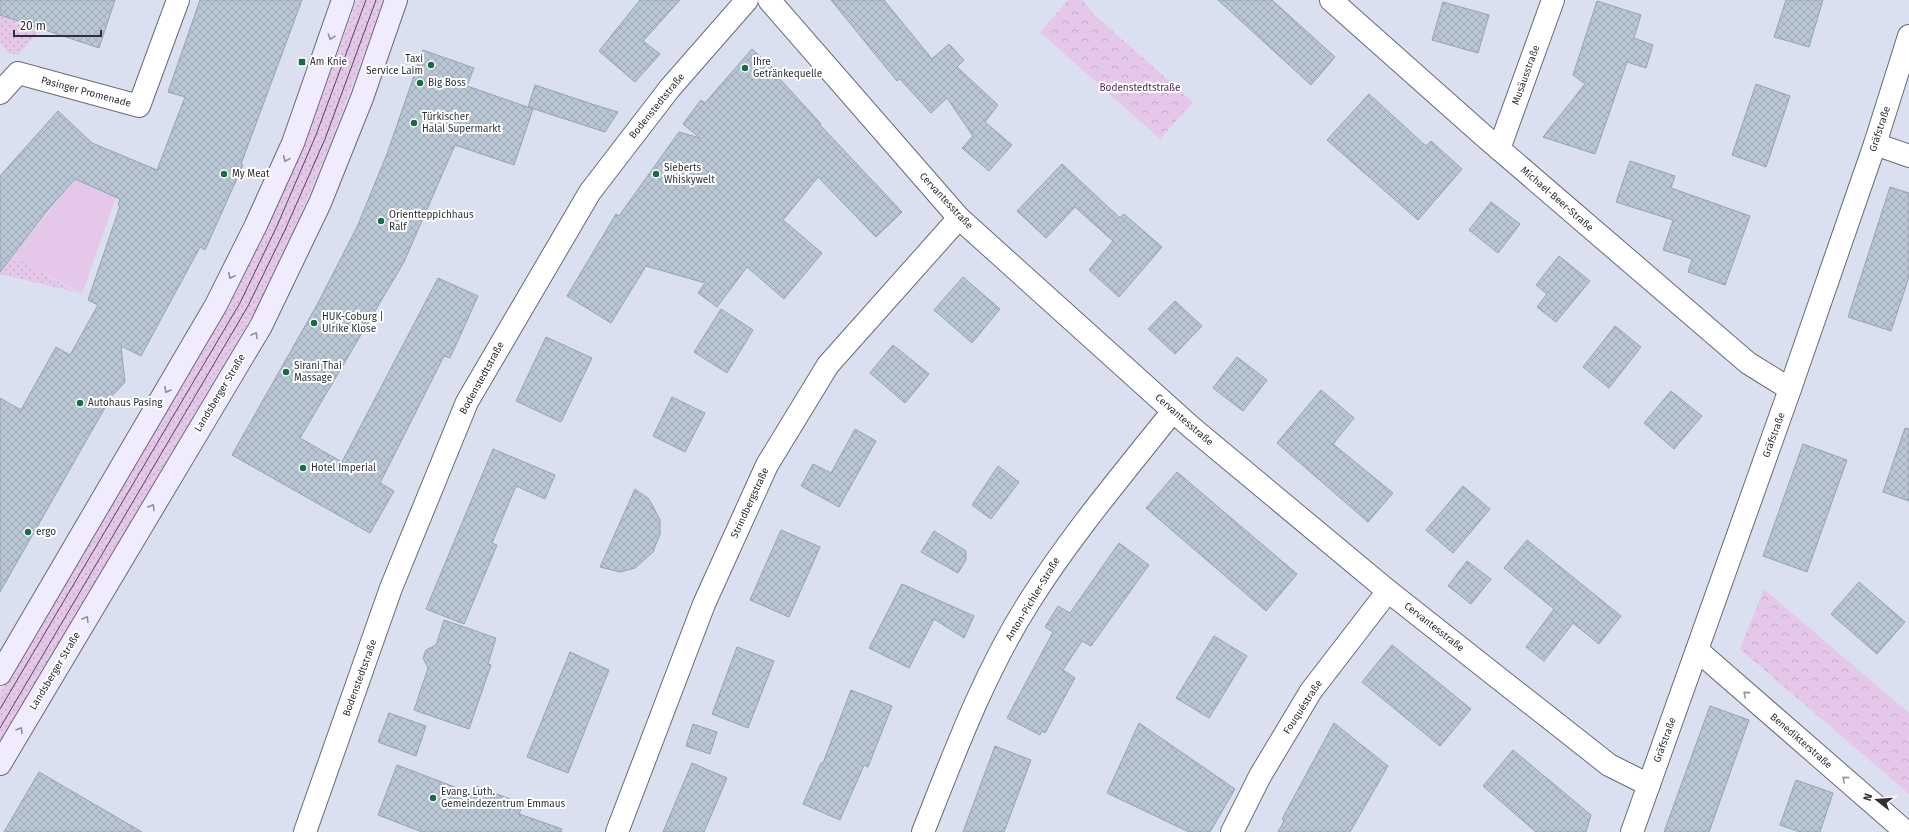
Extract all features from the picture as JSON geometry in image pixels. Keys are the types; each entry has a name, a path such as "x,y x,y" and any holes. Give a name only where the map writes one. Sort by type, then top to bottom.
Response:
{"street":[{"name":"Pasinger Promenade","path":"0,93 14,69 139,106 178,0"},
{"path":"0,674 216,305 256,225 293,143 343,0"},
{"name":"Landsberger Straße","path":"0,764 260,326 320,203 362,98 396,0"},
{"name":"Bodenstedtstraße","path":"305,832 391,588 467,402 590,192 670,88 747,0"},
{"name":"Cervantesstraße","path":"769,0 959,218 1173,411 1388,591 1609,765 1649,785"},
{"name":"Michael-Beer-Straße","path":"1331,0 1499,149 1748,363 1790,389"},
{"name":"Musäusstraße","path":"1499,149 1552,0"},
{"name":"Gräfstraße","path":"1632,832 1790,389 1875,144 1909,36"},
{"path":"1875,144 1909,156"},
{"name":"Strindbergstraße","path":"617,832 704,604 768,465 828,365 959,218"},
{"name":"Anton-Pichler-Straße","path":"923,832 977,698 1028,603 1072,537 1173,411"},
{"name":"Fouquéstraße","path":"1232,832 1260,776 1311,691 1388,591"},
{"name":"Benedikterstraße","path":"1697,650 1906,832"}],"green space":[{"path":"357,0 384,0 331,142 293,233 255,311 0,744 0,693 233,297 270,222 309,132"},
{"name":"Bodenstedtstraße","path":"1068,0 1083,0 1093,14 1193,102 1160,139 1040,32"},
{"path":"0,15 41,28 19,54 10,54 0,43"},
{"path":"75,179 116,197 82,294 13,256"},
{"path":"13,256 76,292 0,274"},
{"path":"1764,589 1909,713 1909,794 1740,649"}],"building":[{"path":"0,0 115,0 99,48 0,15"},
{"path":"200,0 302,0 241,164 243,165 205,250 200,247 141,356 121,346 125,382 111,397 0,592 0,398 21,410 56,347 70,355 98,305 88,300 120,206 118,205 120,199 75,179 47,211 0,272 0,176 58,111 92,143 157,170 185,97 168,92"},
{"path":"640,0 680,0 643,41 660,54 635,82 599,51"},
{"path":"831,0 884,0 932,59 949,44 964,60 957,67 998,105 985,122 1012,145 989,171 962,148 973,136 947,98 931,113 900,79 897,81"},
{"path":"1218,0 1272,0 1335,57 1311,85"},
{"path":"1786,0 1823,0 1809,47 1774,37"},
{"path":"1597,1 1641,15 1634,38 1653,45 1646,68 1627,62 1595,154 1543,137 1585,84 1573,75"},
{"path":"1443,2 1489,15 1478,53 1432,40"},
{"path":"752,49 781,75 779,78 821,124 820,125 902,212 876,237 818,177 783,220 822,253 784,299 747,267 717,307 698,293 705,283 646,266 611,323 567,296 616,214 619,216 679,132 700,138 683,124 701,100 705,103"},
{"path":"423,50 474,68 467,86 533,109 514,165 455,145 404,262 300,438 342,462 438,278 478,296 450,358 444,356 380,483 394,491 370,533 232,455 318,303 357,227 387,154"},
{"path":"1756,84 1790,96 1766,167 1732,155"},
{"path":"535,85 618,112 605,132 528,107"},
{"path":"1369,94 1426,146 1431,141 1462,169 1418,220 1327,140"},
{"path":"1630,161 1675,176 1671,188 1750,216 1725,285 1688,272 1692,259 1663,250 1673,220 1616,202"},
{"path":"1062,164 1120,218 1124,214 1162,247 1119,297 1089,270 1113,241 1075,207 1046,238 1017,211"},
{"path":"1890,187 1909,193 1909,277 1891,331 1848,317"},
{"path":"1491,202 1520,224 1498,253 1469,230"},
{"path":"1559,256 1590,281 1556,322 1537,307 1547,294 1536,285"},
{"path":"963,277 1000,309 972,343 934,310"},
{"path":"1175,301 1202,326 1175,354 1148,329"},
{"path":"721,309 753,330 727,373 694,352"},
{"path":"1615,326 1641,347 1609,388 1583,367"},
{"path":"546,337 592,358 561,422 516,401"},
{"path":"893,345 929,374 905,403 870,373"},
{"path":"1237,357 1267,380 1243,411 1213,388"},
{"path":"1321,390 1354,418 1333,444 1393,493 1368,522 1277,443"},
{"path":"1671,391 1702,416 1674,449 1644,423"},
{"path":"672,397 705,413 685,452 653,436"},
{"path":"1905,428 1909,429 1909,501 1883,492"},
{"path":"855,429 876,441 839,507 801,486 813,464 831,473"},
{"path":"1803,444 1847,460 1807,572 1763,556"},
{"path":"493,449 555,475 545,499 516,486 492,543 497,545 464,624 426,609"},
{"path":"998,466 1019,482 991,519 972,505"},
{"path":"1177,472 1297,574 1266,611 1146,508"},
{"path":"1463,486 1490,509 1453,553 1426,530"},
{"path":"635,489 649,499 660,520 660,534 653,552 635,568 620,572 600,567"},
{"path":"781,530 820,547 789,617 750,600"},
{"path":"934,531 966,551 966,560 958,573 921,552"},
{"path":"1527,540 1621,616 1599,644 1573,623 1544,661 1526,647 1554,609 1504,568"},
{"path":"1119,543 1149,565 1091,646 1082,641 1063,670 1075,678 1045,733 1042,731 1040,735 1007,718 1053,632 1045,627 1058,606 1070,613"},
{"path":"1467,561 1491,579 1471,604 1448,586"},
{"path":"1859,582 1905,622 1877,654 1831,614"},
{"path":"902,584 974,616 964,638 934,619 909,668 869,648"},
{"path":"444,620 496,638 488,664 491,665 469,729 414,710 428,668 423,658 426,650 436,645"},
{"path":"1214,636 1247,656 1209,718 1176,698"},
{"path":"1392,645 1471,709 1440,746 1362,682"},
{"path":"737,647 774,661 748,728 712,714"},
{"path":"570,652 609,670 568,773 527,757"},
{"path":"851,690 892,706 868,767 864,765 840,820 803,804 821,763 823,763"},
{"path":"1710,706 1749,720 1709,832 1664,832"},
{"path":"389,713 426,726 416,756 378,742"},
{"path":"1139,723 1235,789 1210,832 1189,832 1107,793"},
{"path":"1334,723 1388,766 1350,832 1278,832 1284,821 1282,819"},
{"path":"693,724 717,732 710,754 686,746"},
{"path":"995,746 1031,760 1004,832 963,832"},
{"path":"1513,750 1591,815 1586,832 1536,832 1483,786"},
{"path":"692,763 727,778 704,832 663,832"},
{"name":"Evang. Luth. Gemeindezentrum Emmaus","path":"397,765 473,794 476,786 523,804 519,814 562,829 561,832 422,832 378,815"},
{"path":"39,772 99,807 142,832 4,832"},
{"path":"1796,780 1833,793 1820,832 1800,832 1780,825"}],"tram line":[{"path":"0,709 240,303 277,226 316,135 366,0"},
{"path":"0,728 248,306 285,230 325,139 376,0"}],"place":[{"name":"Am Knie","path":"302,62"},
{"name":"Taxi Service Laim","path":"431,65"},
{"name":"Ihre Getränkequelle","path":"745,68"},
{"name":"Big Boss","path":"420,83"},
{"name":"Türkischer Halal Supermarkt","path":"414,123"},
{"name":"My Meat","path":"224,174"},
{"name":"Sieberts Whiskywelt","path":"656,174"},
{"name":"Orientteppichhaus Ralf","path":"381,221"},
{"name":"HUK-Coburg | Ulrike Klose","path":"314,323"},
{"name":"Sirani Thai Massage","path":"286,372"},
{"name":"Autohaus Pasing","path":"80,403"},
{"name":"Hotel Imperial","path":"303,468"},
{"name":"ergo","path":"28,532"},
{"name":"Evang. Luth. Gemeindezentrum Emmaus","path":"433,798"}]}
